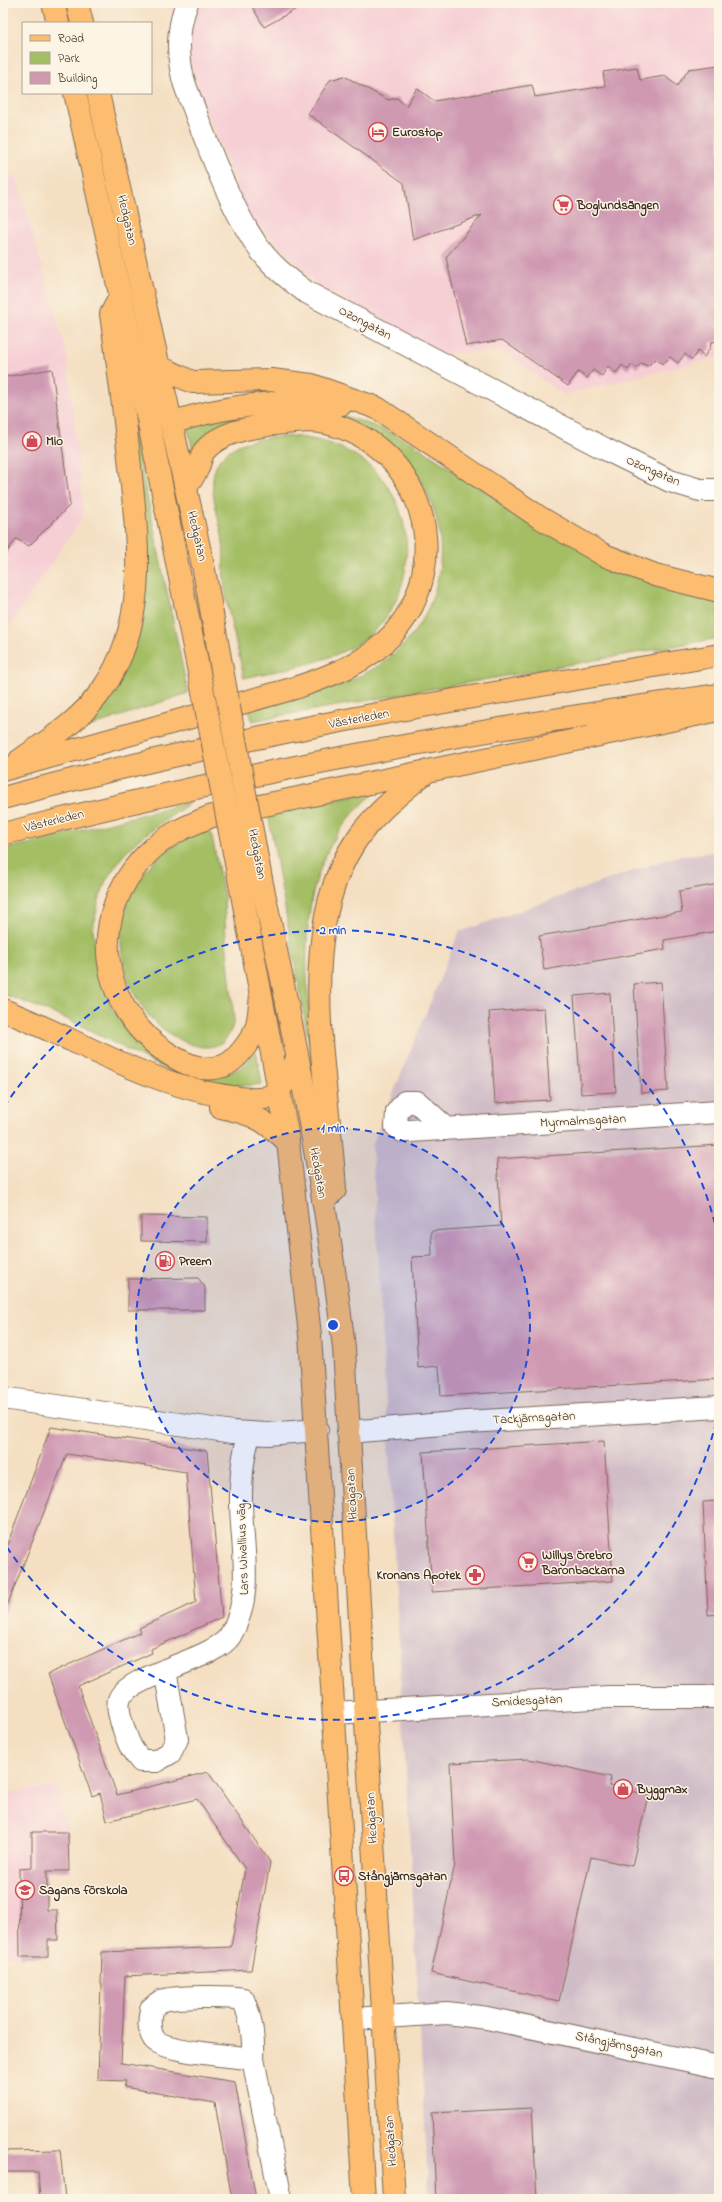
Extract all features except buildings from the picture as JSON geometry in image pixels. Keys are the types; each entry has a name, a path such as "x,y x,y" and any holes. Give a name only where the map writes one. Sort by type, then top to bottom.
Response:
{"main road":[{"path":"53,3 58,22"},
{"path":"77,3 82,22"},
{"name":"Hedgatan","path":"75,94 150,428 203,692 287,1137 310,1335 317,1430 364,2199"},
{"name":"Hedgatan","path":"98,94 206,578 261,879 297,1057 337,1282 344,1348 394,2199"},
{"path":"3,770 60,733 89,706 112,674 129,635 136,598 138,566 127,435 111,314 121,295"},
{"path":"160,367 192,382 286,381 312,386 377,408 544,521 604,555 655,575 719,591"},
{"path":"150,428 229,408 305,401 340,406 352,399"},
{"path":"3,770 295,688 323,678 345,669 376,650 391,636 410,610 418,591 425,562 426,542 421,512 408,482 397,466 369,442 353,433 325,423 298,422 259,426 232,433 215,442 204,451 197,471 186,487"},
{"name":"Västerleden","path":"3,798 146,762 354,719 719,655"},
{"name":"Västerleden","path":"3,834 154,797 327,761 591,713 719,695"},
{"path":"261,995 256,1026 237,1058 224,1066 206,1069 184,1064 159,1047 139,1028 125,1009 113,984 108,962 108,932 114,903 127,878 147,853 169,836 212,816 719,710"},
{"path":"323,1201 335,1190 321,1020 319,972 321,944 329,896 344,858 368,825 382,810 428,770"},
{"path":"3,1010 168,1082 212,1095 260,1098 266,1097 278,1089 294,1070 297,1057"},
{"path":"212,1095 216,1105 244,1112 264,1121 287,1137"},
{"path":"317,1430 348,1432"}],"street":[{"name":"Ozongatan","path":"187,3 182,16 179,48 183,78 205,137 238,213 254,242 284,275 306,292 670,481 700,490 719,490"},
{"name":"Myrmalmsgatan","path":"447,1129 719,1112"},
{"path":"3,1398 225,1431 268,1434 317,1430"},
{"name":"Tackjärnsgatan","path":"348,1432 467,1422 719,1407"},
{"name":"Lars Wivallius väg","path":"165,1670 215,1648 229,1638 237,1622 244,1601 246,1579 241,1496 242,1469 245,1448 250,1433"},
{"name":"Smidesgatan","path":"334,1712 609,1697 719,1697"},
{"path":"253,2059 170,2048 155,2040 148,2024 151,2009 160,2001 180,1998 233,1997 243,2000 248,2011 254,2048 253,2059 281,2199"},
{"name":"Stångjärnsgatan","path":"352,2019 447,2014 487,2018 719,2067"}],"shaded area":[{"name":"Eurostop","path":"170,3 719,3 719,357 563,395 503,351 442,354 317,285 248,214 204,105"},
{"path":"3,177 17,178 67,355 84,515 3,635"},
{"path":"719,851 719,2199 429,2199 372,1145 459,932 670,858"},
{"name":"Sagans förskola","path":"53,1786 58,1791 68,1832 69,1871 47,1871 47,1910 57,1910 58,1940 48,1940 48,1957 3,1957 3,1794"}],"green space":[{"path":"129,410 188,693 74,732 138,624"},
{"path":"328,410 378,427 414,444 476,486 719,598 719,638 252,721 249,708 296,697 344,683 373,669 401,647 421,621 435,591 440,560 438,527 429,497 411,468 386,444 251,417 223,424 193,450 187,426 210,417"},
{"path":"292,436 322,441 348,451 365,462 383,480 396,502 404,527 407,552 404,578 395,602 381,624 362,641 349,649 320,660 244,678 224,583 222,533 214,498 213,475 223,456 230,450 246,442 274,437"},
{"path":"379,790 348,819 327,852 315,887 308,924 307,963 316,1082 268,813"},
{"path":"191,802 138,840 121,858 106,880 98,903 93,929 98,967 111,1007 142,1046 168,1065 226,1075 242,1067 256,1051 262,1084 238,1086 190,1078 145,1059 80,1025 3,994 3,850"},
{"path":"210,827 224,897 226,941 234,1020 229,1034 221,1043 210,1047 199,1046 174,1036 163,1029 148,1015 139,1003 125,968 121,949 121,929 125,911 141,876 168,849 185,838"}],"place":[{"name":"Eurostop","path":"378,132"},
{"name":"Boglundsängen","path":"563,205"},
{"name":"Mio","path":"32,441"},
{"name":"Preem","path":"165,1261"},
{"name":"Willys Örebro Baronbackarna","path":"528,1562"},
{"name":"Kronans Apotek","path":"475,1575"},
{"name":"Byggmax","path":"623,1789"},
{"name":"Stångjärnsgatan","path":"344,1876"},
{"name":"Sagans förskola","path":"25,1890"}]}
